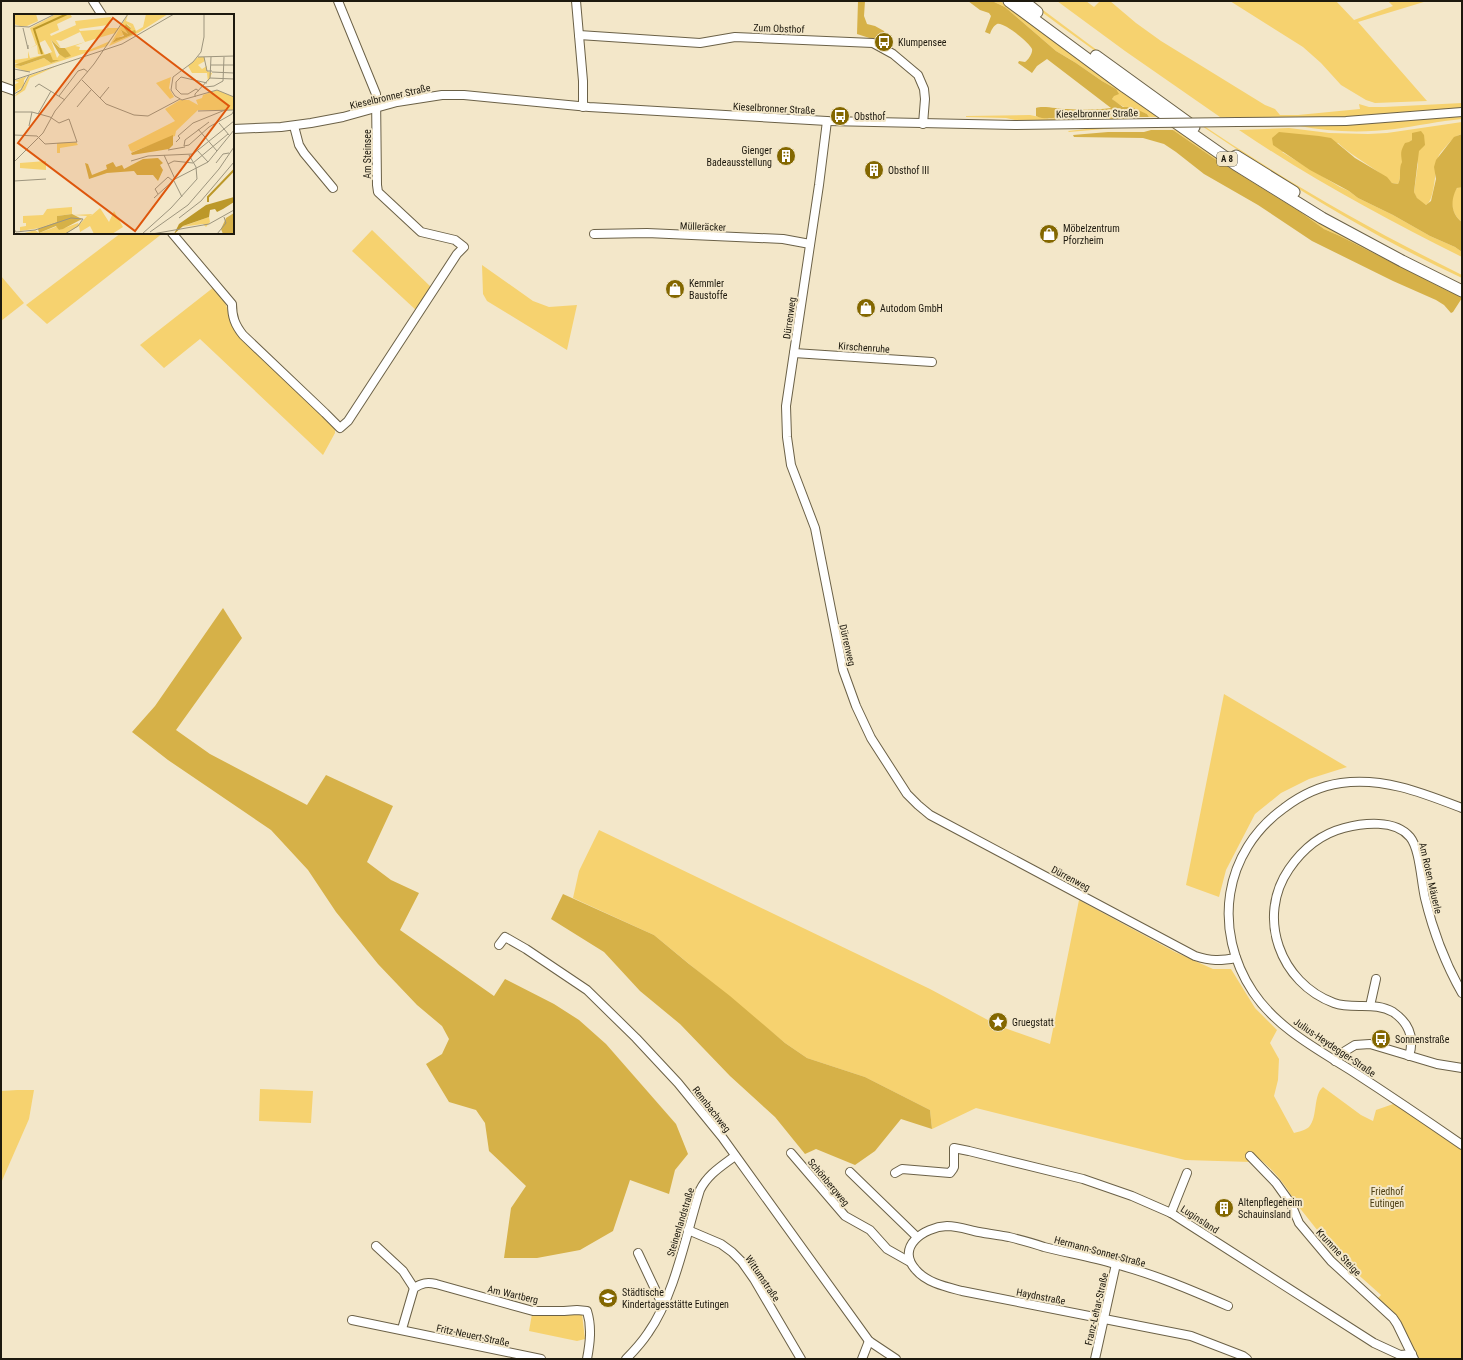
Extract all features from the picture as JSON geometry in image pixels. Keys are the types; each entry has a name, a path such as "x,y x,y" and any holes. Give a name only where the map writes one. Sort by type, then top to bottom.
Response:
{"highway":[{"name":"A 8","path":"1009,1 1124,87 1235,164 1322,218 1462,291"},
{"name":"A 8","path":"1023,1 1078,44 1224,148 1372,238 1401,254 1462,282"}],"street":[{"path":"93,1 101,14"},
{"name":"Am Steinsee","path":"173,234 232,304 234,321 243,335 340,428 348,421 457,254 464,247 455,240 421,232 378,192 376,94 338,1"},
{"path":"576,1 583,107"},
{"name":"Zum Obsthof","path":"579,36 700,43 735,37 873,43 893,54 918,76 924,89 925,99 923,124"},
{"path":"1,86 14,91"},
{"name":"Kieselbronner Straße","path":"234,129 294,126 442,94 583,107 826,121 923,124 1015,125 1346,121 1462,112"},
{"name":"Dürrenweg","path":"826,121 819,185 786,406 787,437 796,480 815,528 843,670 856,706 872,738 907,794 930,815 1195,956 1208,960 1219,961 1236,958"},
{"path":"294,126 299,145 304,153 333,188"},
{"name":"Mülleräcker","path":"594,234 647,233 783,239 810,244"},
{"name":"Kirschenruhe","path":"794,353 932,362"},
{"name":"Julius-Heydegger-Straße","path":"1462,808 1427,794 1400,786 1377,782 1359,781 1340,783 1308,792 1293,801 1265,823 1244,852 1231,886 1228,919 1231,940 1244,978 1254,994 1282,1024 1307,1043 1462,1145"},
{"name":"Am Roten Mäuerle","path":"1409,1056 1412,1046 1411,1034 1408,1026 1401,1018 1382,1007 1342,1005 1320,996 1307,988 1287,965 1281,952 1274,925 1273,910 1281,883 1296,859 1314,842 1325,835 1356,825 1375,824 1397,828 1409,836 1414,843 1417,853 1424,896 1432,923 1442,952 1462,993"},
{"name":"Rennbachweg","path":"499,945 505,937 526,949 587,990 636,1038 678,1083 722,1137 869,1341"},
{"path":"1370,1006 1376,979"},
{"path":"1335,1061 1348,1048 1362,1043 1378,1045 1437,1064 1462,1068"},
{"name":"Luginsland","path":"895,1173 902,1169 950,1173 954,1167 954,1148 1083,1179 1132,1196 1170,1213 1374,1343 1400,1355 1413,1356"},
{"name":"Schönbergweg","path":"791,1153 845,1216 870,1230 887,1249 910,1262"},
{"name":"Steinenlandstraße","path":"626,1359 648,1333 663,1306 671,1287 704,1182 709,1176 735,1156"},
{"name":"Krumme Steige","path":"1250,1156 1276,1183 1291,1204 1299,1223 1331,1261 1393,1318 1413,1356"},
{"path":"850,1172 917,1236 909,1251 910,1262"},
{"path":"1170,1213 1187,1173"},
{"name":"Hermann-Sonnet-Straße","path":"917,1236 930,1230 945,1226 1010,1237 1116,1264 1174,1283 1228,1306"},
{"name":"Wittumstraße","path":"688,1230 722,1244 742,1262 754,1279 802,1359"},
{"path":"376,1246 403,1271 414,1288 402,1330"},
{"path":"638,1253 663,1306"},
{"name":"Haydnstraße","path":"910,1262 916,1271 942,1286 1191,1336 1247,1359"},
{"name":"Franz-Lehar-Straße","path":"1094,1359 1116,1264"},
{"name":"Am Wartberg","path":"414,1288 426,1282 534,1311 587,1311 590,1340 587,1359"},
{"name":"Fritz-Neuert-Straße","path":"352,1320 541,1359"},
{"path":"862,1359 869,1341 896,1359"}],"green space":[{"path":"992,1 1000,1 1160,117 1149,117 1147,114 1120,105 1112,99 1116,89 1056,51 1005,7"},
{"path":"1027,1 1031,1 1173,105 1231,144 1310,193 1360,222 1462,275 1462,278 1384,239 1272,172 1164,100"},
{"path":"1057,1 1086,1 1094,7 1100,1 1110,1 1136,23 1161,41 1265,105 1275,109 1280,115 1298,115 1360,109 1359,104 1369,107 1384,107 1462,103 1462,109 1369,117 1252,119 1252,117 1220,117 1125,51"},
{"path":"1230,1 1336,1 1354,20 1393,6 1388,1 1427,1 1358,22 1427,101 1375,103 1366,100 1341,85 1321,63 1303,47"},
{"path":"1128,114 1131,117 1129,119 1036,121 1006,118 966,117 1030,115 1049,119 1065,116 1107,116"},
{"path":"1462,116 1462,119 1371,131 1334,131 1299,126 1371,123"},
{"path":"1462,122 1462,134 1452,140 1439,156 1433,191 1429,202 1426,205 1418,200 1414,192 1418,164 1412,140 1408,144 1404,153 1398,184 1392,183 1338,143 1282,152 1349,191 1358,198 1393,215 1430,236 1455,247 1462,252 1462,257 1348,197 1293,165 1239,130 1289,128 1329,133 1368,134 1387,133"},
{"path":"1104,127 1163,127 1068,131"},
{"path":"1178,129 1462,294 1462,299 1460,295 1448,291 1324,229 1299,211 1215,159 1173,130"},
{"path":"1460,186 1462,187 1462,222 1455,215 1452,204 1453,194"},
{"path":"372,230 432,288 417,311 352,251"},
{"path":"120,234 162,234 47,324 26,305"},
{"path":"482,265 533,301 549,307 577,305 567,350 487,301 483,294"},
{"path":"1,276 24,303 1,321"},
{"path":"214,287 224,300 232,321 331,422 335,433 323,455 200,339 164,368 140,345"},
{"path":"1224,694 1347,767 1309,779 1281,793 1255,814 1226,870 1219,897 1186,885"},
{"name":"Friedhof Eutingen","path":"599,830 930,989 999,1026 1050,1044 1079,900 1175,952 1213,969 1231,969 1255,1008 1277,1030 1270,1043 1279,1059 1278,1080 1274,1096 1294,1133 1306,1129 1312,1123 1318,1095 1323,1087 1361,1115 1373,1121 1376,1110 1399,1102 1462,1145 1462,1359 1414,1359 1397,1324 1375,1301 1381,1295 1344,1262 1333,1250 1295,1202 1279,1178 1258,1158 1251,1162 1185,1160 976,1108 932,1129 930,1110 865,1077 807,1058 785,1043 654,935 573,898 579,871"},
{"path":"260,1089 313,1091 311,1123 259,1121"},
{"path":"34,1090 29,1119 1,1183 1,1091"},
{"path":"532,1314 582,1314 585,1339 577,1341 529,1331"}],"shaded area":[{"path":"858,1 865,1 864,16 867,24 884,31 887,39 885,43 857,34"},
{"path":"968,1 992,1 1005,7 1056,51 1116,89 1119,94 1114,96 1112,99 1123,107 1131,107 1147,114 1149,117 1131,117 1128,114 1113,116 1066,116 1047,118 1036,116 1036,108 1039,107 1083,110 1111,108 1047,59 1037,66 1032,73 1018,63 1019,61 1025,62 1031,54 1032,49 1027,42 1016,33 1000,24 994,26 990,34 985,32 991,16 989,13 980,10"},
{"path":"1151,130 1173,130 1215,159 1299,211 1324,229 1448,291 1460,295 1462,298 1451,313 1444,305 1436,300 1393,281 1312,241 1258,205 1204,174 1164,144 1143,138 1074,137 1073,135 1108,132 1144,132"},
{"path":"1421,131 1424,135 1425,145 1419,151 1414,192 1417,198 1426,205 1431,201 1436,179 1434,167 1436,160 1454,137 1462,134 1462,187 1457,188 1453,197 1453,206 1458,219 1462,222 1462,252 1455,247 1430,236 1393,215 1358,198 1349,191 1310,170 1273,145 1272,138 1279,132 1331,138 1355,158 1387,177 1392,183 1398,184 1402,162 1402,148 1405,143 1412,140 1412,133"},
{"path":"223,608 242,638 176,730 210,754 307,805 326,775 393,806 367,862 391,880 419,893 400,930 494,996 505,979 554,1004 579,1020 606,1044 676,1124 688,1154 675,1170 669,1194 630,1180 613,1231 580,1250 537,1258 504,1258 511,1208 526,1186 489,1151 485,1123 476,1110 449,1102 426,1064 442,1054 449,1039 442,1026 417,1005 378,964 336,912 308,870 271,830 168,760 132,732 155,706"},
{"path":"563,894 654,935 730,996 785,1043 807,1058 865,1077 930,1110 932,1129 901,1119 875,1151 855,1165 816,1149 805,1154 775,1117 730,1076 680,1024 640,991 604,952 551,919"}],"place":[{"name":"Klumpensee","path":"884,42"},
{"name":"Obsthof","path":"840,116"},
{"name":"Gienger Badeausstellung","path":"786,156"},
{"name":"Obsthof III","path":"874,170"},
{"name":"Möbelzentrum Pforzheim","path":"1049,234"},
{"name":"Kemmler Baustoffe","path":"675,289"},
{"name":"Autodom GmbH","path":"866,308"},
{"name":"Gruegstatt","path":"998,1022"},
{"name":"Sonnenstraße","path":"1381,1039"},
{"name":"Altenpflegeheim Schauinsland","path":"1224,1208"},
{"name":"Städtische Kindertagesstätte Eutingen","path":"608,1298"}]}
